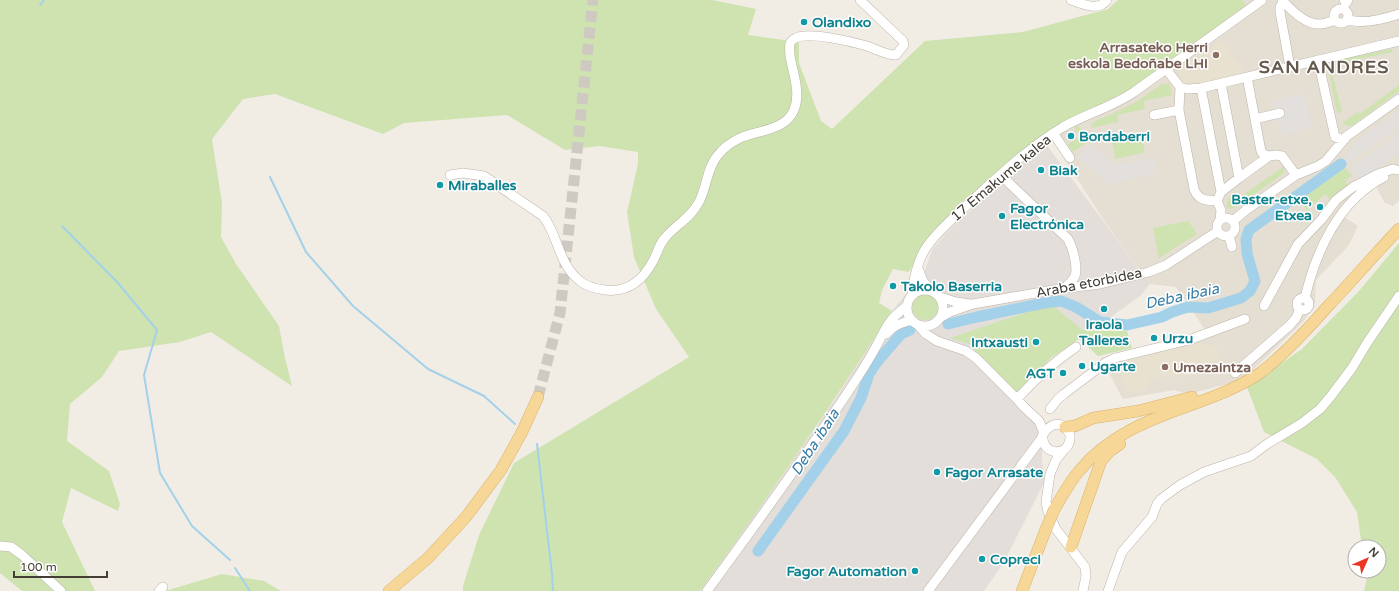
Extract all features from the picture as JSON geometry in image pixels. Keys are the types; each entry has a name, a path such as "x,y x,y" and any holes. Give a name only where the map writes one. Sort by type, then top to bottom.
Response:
{"main road":[{"path":"1022,591 1055,508 1068,486 1093,455 1122,434 1154,418 1204,400 1245,382 1270,364 1304,333 1399,229"},
{"path":"1058,426 1075,426 1093,418 1138,411 1217,391 1245,382"},
{"path":"389,591 428,558 466,517 501,470 522,432 538,397"},
{"path":"1071,547 1101,461 1110,451 1127,438 1184,412 1204,400"}],"street":[{"path":"450,175 463,173 484,176 543,216 548,224 558,250 567,265 580,281 606,290 617,291 628,287 636,282 649,268 663,240 668,234 692,214 704,192 712,164 719,154 739,138 767,130 784,122 792,113 796,106 797,98 790,50 790,44 794,39 798,36 830,38 866,46 891,55 896,55 904,46 903,41 860,0"},
{"path":"1071,0 1086,6 1094,7 1105,3 1107,0"},
{"name":"17 Emakume kalea","path":"912,294 921,257 932,240 989,185 1035,146 1053,133 1079,119 1122,100 1262,0"},
{"path":"1290,67 1280,12 1282,1 1304,20 1318,24 1336,20 1342,23 1346,7"},
{"path":"1346,7 1353,22 1361,22 1399,14"},
{"path":"1166,69 1180,87 1188,89 1201,88 1399,41"},
{"path":"1318,60 1336,137 1344,140"},
{"path":"1246,77 1261,151 1263,154 1269,156 1282,156 1296,175"},
{"path":"1222,83 1239,178"},
{"path":"1180,87 1179,110 1192,182 1197,195 1204,200 1218,201"},
{"path":"1201,88 1221,192 1218,201 1220,220 1217,225 1218,231 1221,235 1229,236 1234,232 1234,221"},
{"path":"1234,221 1246,210 1296,175 1326,161 1344,140 1399,99"},
{"path":"1154,115 1179,110"},
{"path":"1255,119 1280,113"},
{"path":"1053,133 1070,158"},
{"path":"1221,192 1269,156"},
{"path":"1235,373 1289,326 1296,318 1300,309 1306,309 1309,306 1309,302 1305,298 1312,273 1335,222 1343,211 1360,192 1398,169"},
{"path":"1264,306 1298,244 1321,220 1336,200 1365,180 1383,172 1398,169"},
{"path":"1004,173 1068,239 1072,245 1078,278 1088,285"},
{"path":"1220,220 1222,218 1228,218 1234,221"},
{"name":"Araba etorbidea","path":"938,319 950,312 973,304 1132,277 1166,265 1218,231"},
{"path":"1229,236 1232,247"},
{"path":"918,268 923,281 930,290 940,297 943,307 938,319 935,333 945,343"},
{"path":"1064,288 1074,278 1076,272"},
{"path":"930,290 921,290 912,294 910,298 907,306 907,312 915,322 926,334 937,341 966,351 976,358 1039,421 1044,434 1043,438 1050,460 1050,474 1046,502 1048,512 1056,529 1085,567 1086,576 1082,591"},
{"path":"1108,591 1122,552 1152,517 1157,504 1161,499 1184,483 1204,472 1251,456 1320,409 1349,372 1399,296"},
{"name":"Araba etorbidea","path":"940,297 956,302 973,304"},
{"path":"878,345 888,323 897,313 907,306"},
{"path":"707,591 735,554 839,406 878,345 891,328 898,324 915,322 927,326 938,319"},
{"path":"1038,413 1050,409 1064,394 1105,363 1115,358 1189,340 1245,319"},
{"path":"1017,399 1037,377 1059,358 1076,347"},
{"path":"1017,399 1058,426 1068,430 1070,440 1069,444 1056,460 1050,474"},
{"path":"1050,409 1053,420 1058,426"},
{"path":"928,591 1042,439 1048,427 1058,426"},
{"path":"1046,447 1053,452 1063,451"},
{"path":"0,546 11,547 22,554 61,591"}],"shaded area":[{"path":"1242,0 1399,0 1399,201 1393,206 1385,203 1375,185 1357,200 1344,217 1358,226 1349,245 1316,280 1315,304 1303,322 1242,380 1189,394 1174,390 1123,399 1101,358 1206,331 1176,287 1150,284 1107,225 1047,132 1056,126 1139,85 1246,7"},
{"name":"Arrasateko Herri eskola Bedoñabe LHI","path":"1221,40 1247,72 1198,85 1187,85 1184,83 1179,76 1178,70"},
{"path":"1304,94 1312,128 1281,135 1274,101"},
{"path":"1399,111 1399,127 1347,163 1343,159 1358,140"},
{"path":"1399,134 1399,152 1373,172 1359,179 1351,168"},
{"path":"1046,144 1150,284 1140,296 1111,317 1083,330 1055,307 1036,309 951,338 969,344 1042,420 1042,463 1046,479 1004,562 984,591 700,591 837,396 892,311 925,271 932,250 949,230 1018,167"},
{"path":"1090,144 1114,166 1154,158 1157,173 1109,184 1086,162 1084,164 1078,157"},
{"name":"Umezaintza","path":"1197,342 1218,348 1220,358 1207,372 1191,376 1151,378 1148,390 1130,392 1124,386 1118,362"}],"green space":[{"path":"0,0 712,0 756,9 748,35 799,42 799,63 821,121 832,129 925,41 1023,32 1108,9 1118,0 1242,0 1247,7 1139,85 1056,126 1047,132 958,205 925,244 909,272 893,269 882,290 879,303 892,311 846,382 750,522 700,591 463,591 463,586 479,535 514,463 689,357 656,309 634,257 627,212 638,164 638,152 600,146 565,150 507,115 404,123 383,134 275,94 243,99 212,139 222,203 221,237 236,264 279,326 292,386 211,332 180,342 119,351 102,377 70,404 67,441 109,471 120,504 118,511 71,488 62,522 95,591 22,591 0,573"},
{"path":"1392,49 1393,52 1338,63 1340,71 1332,73 1342,112 1337,113 1328,68 1335,66 1334,61"},
{"path":"1162,84 1169,84 1172,95 1144,101 1145,109 1117,115 1118,122 1091,128 1092,124 1097,120 1138,101"},
{"path":"1399,85 1399,91 1353,125 1348,126 1342,123 1358,112 1360,114"},
{"path":"1077,125 1091,139 1073,152 1068,144 1080,137 1074,127"},
{"path":"1141,136 1145,152 1116,159 1112,142"},
{"path":"1284,166 1284,173 1236,207 1228,209 1227,202 1234,192 1239,198"},
{"path":"1345,168 1352,176 1345,180 1348,186 1330,199 1325,194 1307,210 1300,200"},
{"path":"1188,221 1197,234 1159,258 1153,228"},
{"path":"1399,243 1399,591 1364,591 1367,579 1387,579 1387,539 1361,539 1357,512 1335,477 1317,459 1264,432 1247,387 1302,349 1359,291"},
{"path":"925,294 934,298 938,307 934,316 925,320 916,316 912,307 916,298"},
{"path":"1055,307 1083,330 1127,331 1132,348 1098,356 1079,339 1051,358 1016,393 969,344 950,338 1036,309"},
{"path":"222,574 264,581 281,591 165,591"}],"waterway":[{"path":"40,5 44,0"},
{"name":"Deba ibaia","path":"948,324 1044,303 1061,301 1076,307 1100,322 1127,325 1162,317 1188,307 1208,308 1241,298 1250,291 1255,281 1247,254 1246,239 1249,230 1341,164"},
{"path":"270,177 306,252 353,306 428,369 484,396 515,424"},
{"path":"62,226 118,283 157,330 144,375 160,473 192,526 230,560"},
{"name":"Deba ibaia","path":"758,551 844,431 861,398 869,374 877,362 901,334 910,330"},
{"path":"537,444 553,591"},
{"path":"235,568 250,591"}],"tunnel":[{"path":"538,397 560,313 593,0"}],"place":[{"name":"Olandixo","path":"804,22"},
{"name":"Arrasateko Herri eskola Bedoñabe LHI","path":"1216,55"},
{"name":"Bordaberri","path":"1071,136"},
{"name":"Biak","path":"1041,170"},
{"name":"Miraballes","path":"440,185"},
{"name":"Baster-etxe, Etxea","path":"1320,207"},
{"name":"Fagor Electrónica","path":"1002,216"},
{"name":"Takolo Baserria","path":"893,286"},
{"name":"Iraola Talleres","path":"1104,309"},
{"name":"Urzu","path":"1154,338"},
{"name":"Intxausti","path":"1036,342"},
{"name":"Ugarte","path":"1082,366"},
{"name":"Umezaintza","path":"1165,367"},
{"name":"AGT","path":"1063,373"},
{"name":"Fagor Arrasate","path":"937,472"},
{"name":"Copreci","path":"982,559"},
{"name":"Fagor Automation","path":"915,571"}],"district":[{"name":"SAN ANDRES","path":"1324,67"}]}
